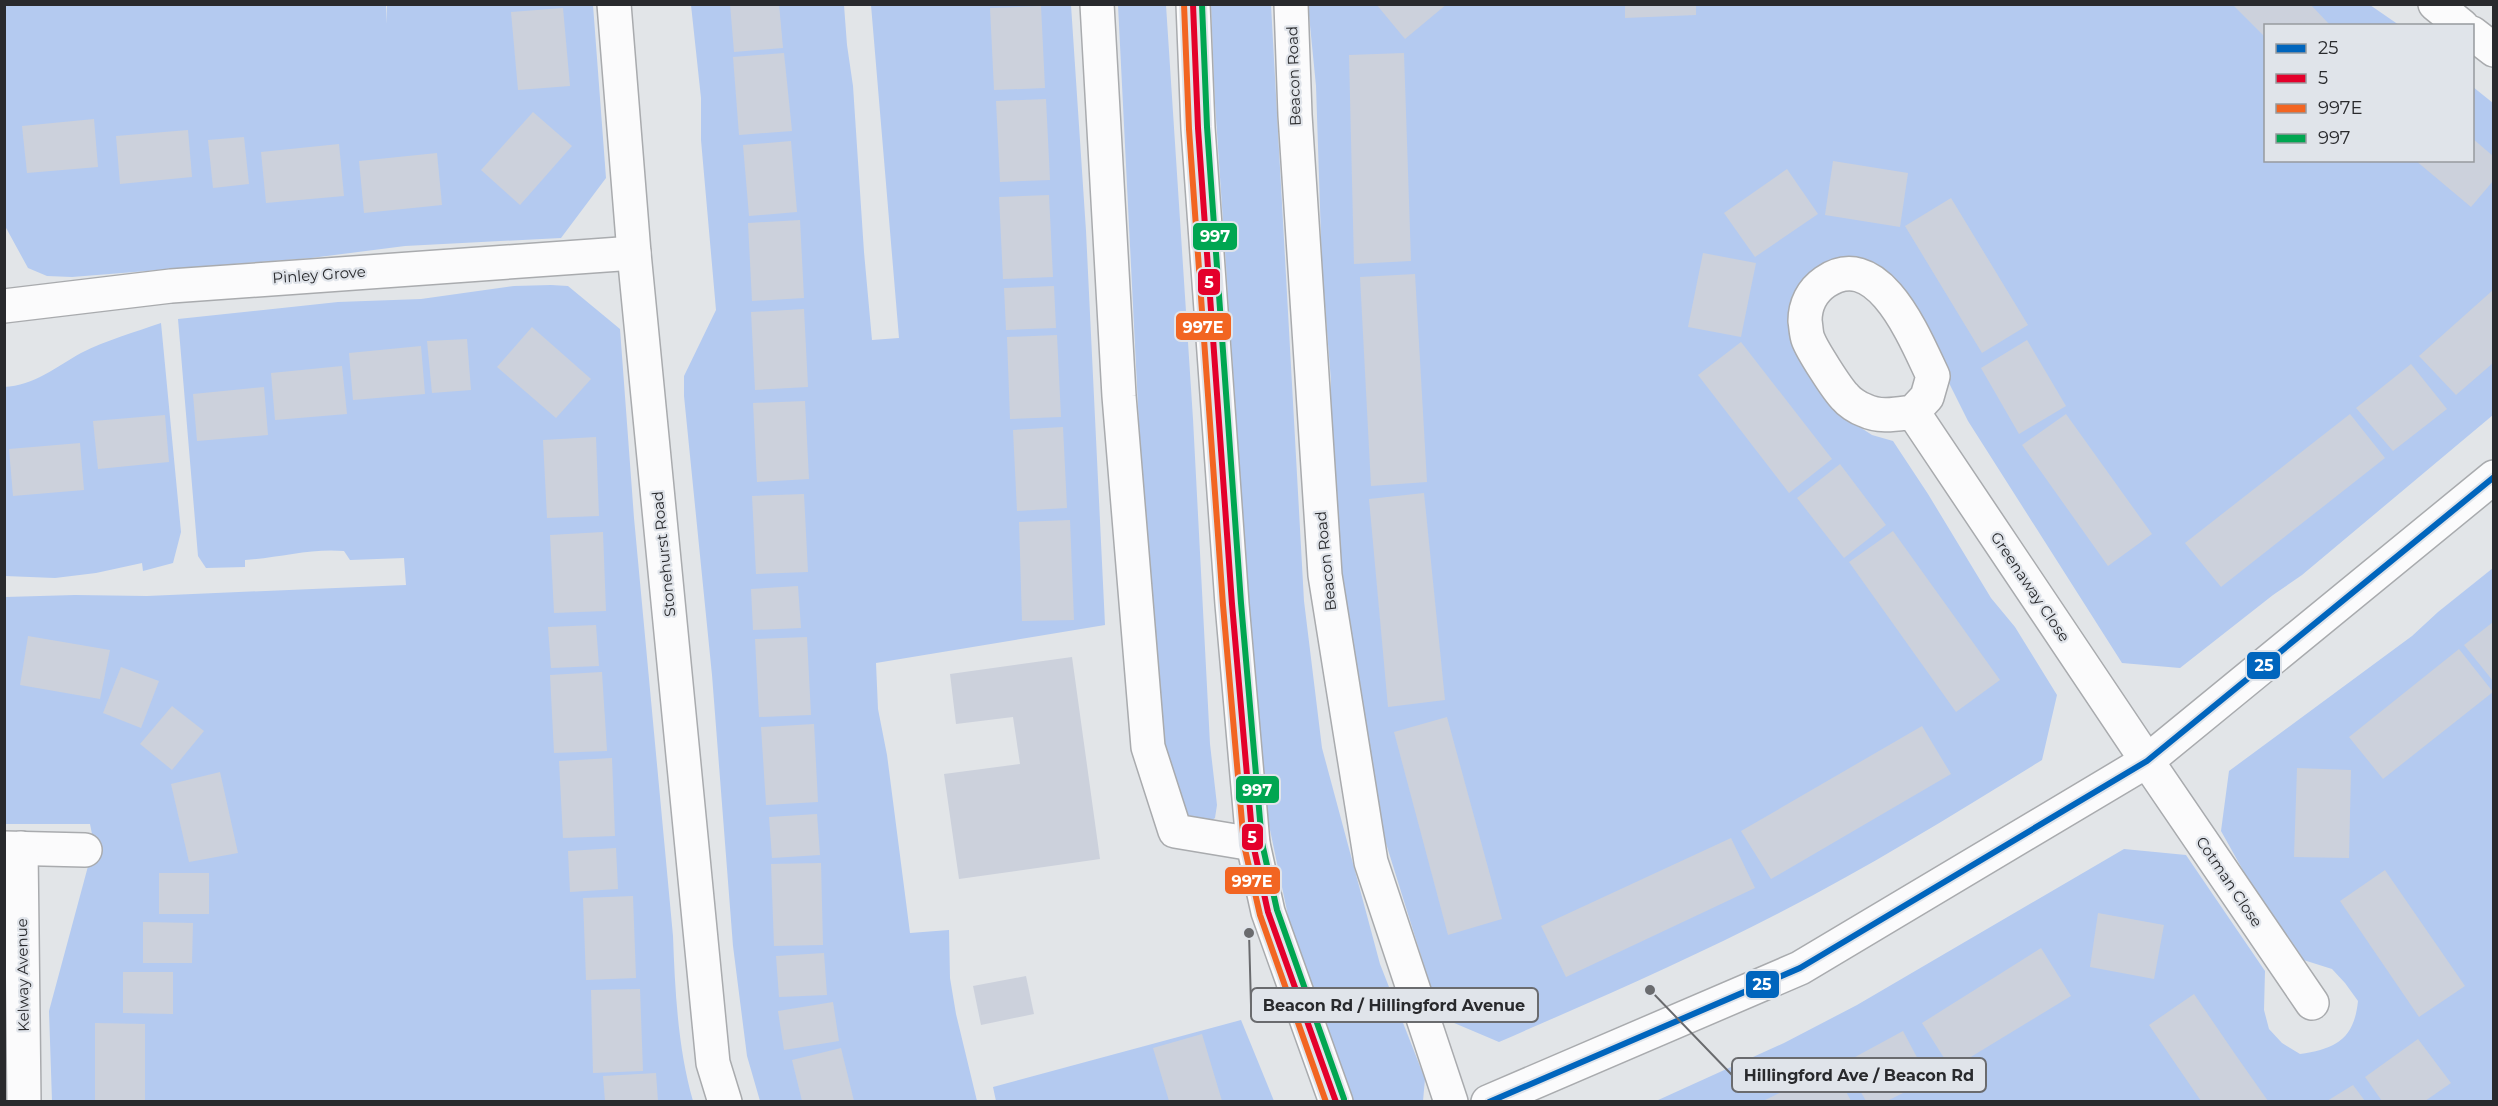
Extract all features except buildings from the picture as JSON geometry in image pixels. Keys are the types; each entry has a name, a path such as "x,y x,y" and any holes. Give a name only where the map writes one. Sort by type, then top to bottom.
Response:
{"street":[{"name":"Stonehurst Road","path":"614,4 634,253 713,1063 725,1101"},
{"path":"1097,4 1119,396 1148,747 1175,831 1253,844"},
{"path":"1193,4 1199,140 1232,604 1253,844 1268,912 1336,1101"},
{"name":"Beacon Road","path":"1291,4 1295,115 1325,575 1371,862 1451,1101"},
{"path":"2435,4 2460,24"},
{"path":"2474,35 2493,50"},
{"name":"Pinley Grove","path":"4,306 171,286 634,253"},
{"name":"Greenaway Close","path":"1913,412 2147,761"},
{"path":"1488,1101 1800,968 2147,761 2493,477"},
{"name":"Cotman Close","path":"2147,761 2312,1003"},
{"name":"Kelway Avenue","path":"24,1101 13,848 85,850"}],"shaded area":[{"path":"4,5 386,5 387,24 387,5 593,5 606,178 561,238 405,246 311,258 72,277 47,276 28,268 5,226"},
{"path":"691,5 844,5 853,86 872,340 899,338 871,5 1071,5 1086,231 1105,625 876,663 878,709 887,755 910,933 949,930 950,978 956,1014 977,1101 760,1101 747,1056 733,946 712,675 684,396 684,376 716,310 701,140 701,98"},
{"path":"1118,5 1166,5 1193,419 1210,744 1217,805 1215,818 1203,826 1190,825 1172,792 1147,586"},
{"path":"1211,5 1271,5 1304,601 1322,748 1380,964 1425,1079 1423,1101 1354,1101 1340,1083 1291,930 1265,806 1250,621 1215,103"},
{"path":"1308,5 2370,5 2398,24 2264,24 2264,162 2474,162 2474,88 2493,103 2493,415 2302,575 2180,668 2122,663 1968,421 1947,379 1889,283 1802,285 1849,420 1872,435 1893,441 1991,598 2015,627 2057,695 2042,760 1945,820 1779,913 1675,964 1499,1042 1440,1017 1375,808 1340,572 1330,422 1331,381 1322,268 1316,86"},
{"path":"514,286 568,286 620,329 634,518 673,936 678,1020 693,1101 52,1101 49,1011 94,844 90,824 5,824 5,597 147,596 406,585 404,558 350,560 344,551 319,551 245,560 245,567 206,568 198,556 178,319 338,302 421,299"},
{"path":"161,323 181,532 173,563 143,571 142,563 96,573 55,578 5,576 4,387 35,379 91,348"},
{"path":"2493,568 2493,1101 1656,1101 1784,1043 1857,1005 2124,849 2186,855 2265,971 2264,1010 2269,1029 2282,1043 2300,1054 2323,1049 2341,1040 2352,1025 2358,1001 2332,969 2294,957 2277,931 2221,831 2229,771 2412,636"},
{"path":"1241,1020 1274,1101 996,1101 993,1087"}],"transit line":[{"name":"997E","path":"1184,4 1189,129 1223,605 1244,845 1260,915 1326,1102"},
{"name":"5","path":"1193,4 1198,128 1232,604 1253,844 1268,912 1336,1102"},
{"name":"997","path":"1202,4 1207,127 1241,603 1262,843 1277,910 1344,1099"},
{"name":"25","path":"1489,1102 1800,968 2147,761 2494,477"}],"place":[{"name":"Beacon Rd / Hillingford Avenue","path":"1249,933"},
{"name":"Hillingford Ave / Beacon Rd","path":"1650,990"}]}
